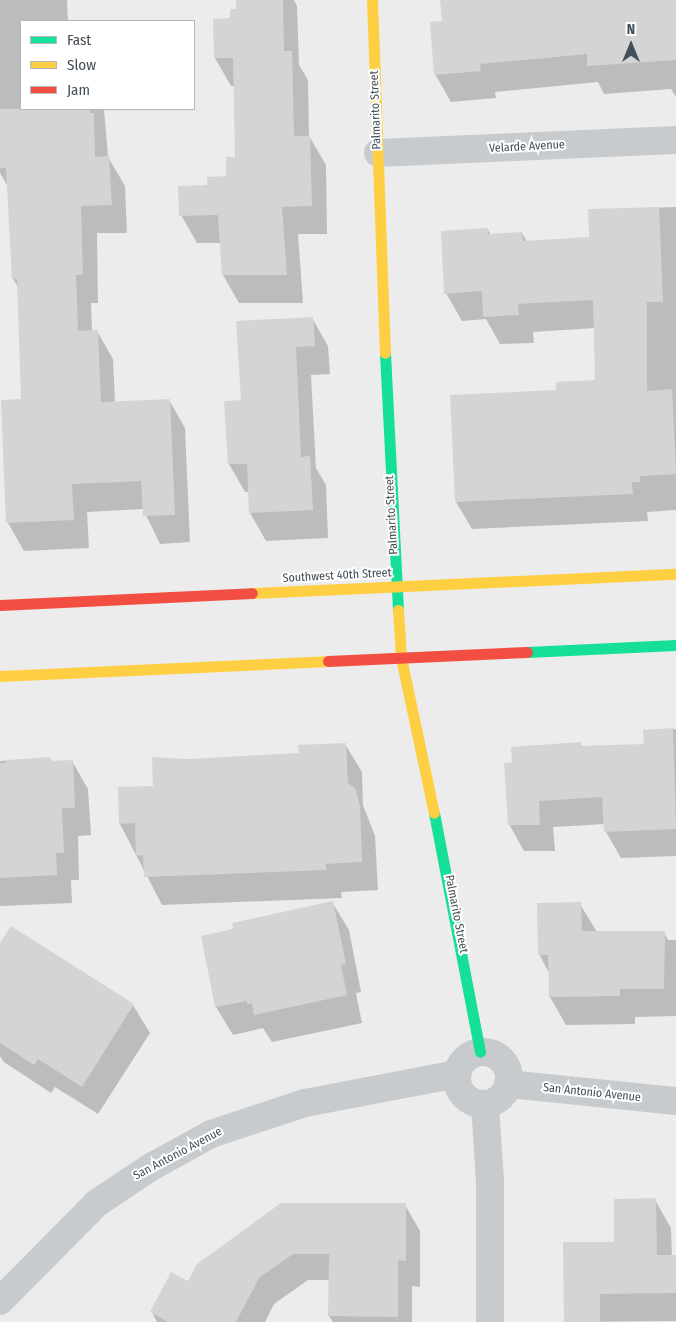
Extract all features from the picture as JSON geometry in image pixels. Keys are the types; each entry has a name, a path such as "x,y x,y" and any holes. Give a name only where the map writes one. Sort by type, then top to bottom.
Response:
{"main road":[{"name":"Palmarito Street","path":"372,0 396,587 402,658 458,925 480,1052"},
{"name":"Southwest 40th Street","path":"0,605 676,574"},
{"path":"0,676 676,645"}],"street":[{"name":"Velarde Avenue","path":"378,153 676,140"},
{"path":"480,1052 488,1052 502,1061 509,1076 508,1084 500,1098 485,1104 470,1101 464,1095 459,1089 457,1074 467,1057 480,1052"},
{"name":"San Antonio Avenue","path":"0,1301 98,1203 151,1167 211,1134 305,1103 457,1074"},
{"name":"San Antonio Avenue","path":"508,1084 676,1101"},
{"path":"485,1104 490,1182 490,1322"}],"building":[{"path":"236,0 283,0 284,51 292,51 294,136 310,136 312,206 282,207 287,275 222,275 218,215 179,216 178,186 207,185 207,177 226,176 226,157 235,157 233,58 214,58 213,19 230,18 230,9 236,9"},
{"path":"440,0 676,0 676,60 587,66 587,54 480,64 481,71 434,75 430,22 442,21"},
{"path":"0,109 90,110 90,113 94,113 95,157 109,156 112,205 81,206 83,275 76,275 78,331 98,330 101,402 170,399 175,515 143,516 141,481 72,484 74,520 6,523 1,400 21,399 17,279 12,279 6,168 0,168"},
{"path":"659,207 663,302 647,302 647,391 672,389 676,474 640,476 640,482 632,482 633,494 455,502 450,395 556,390 556,382 595,380 593,300 518,304 519,315 483,317 482,291 444,294 441,231 488,228 488,234 522,232 523,241 589,237 588,209"},
{"path":"313,317 315,346 296,347 301,457 310,456 313,510 249,513 247,464 228,464 224,401 241,400 236,321"},
{"path":"673,728 676,829 604,832 602,797 539,801 540,825 508,825 504,763 512,762 511,747 581,742 581,746 644,744 643,730"},
{"path":"346,743 348,783 355,788 360,806 362,862 325,864 327,870 144,877 143,855 136,856 135,823 119,824 118,787 153,786 152,757 188,759 299,753 298,745"},
{"path":"51,757 51,761 73,760 75,808 62,808 64,853 56,853 57,875 0,878 0,763 6,763 6,760"},
{"path":"333,901 346,964 341,965 347,995 254,1015 252,1004 247,1004 247,1001 215,1007 201,936 234,929 232,923"},
{"path":"581,902 582,931 665,931 664,989 620,989 620,996 549,997 548,955 538,955 537,903"},
{"path":"11,926 134,1004 82,1087 38,1059 34,1065 0,1043 0,943"},
{"path":"656,1198 657,1255 676,1255 676,1293 600,1294 600,1322 564,1322 563,1242 614,1242 614,1199"},
{"path":"281,1203 406,1203 406,1261 398,1260 398,1317 328,1316 329,1254 293,1254 259,1278 236,1322 168,1322 150,1312 171,1272 188,1281 197,1264"}],"traffic: fast":[{"path":"385,353 398,610"},
{"path":"527,652 676,645"},
{"path":"434,813 480,1052"}],"traffic: slow":[{"path":"372,0 385,353"},
{"path":"252,593 676,574"},
{"path":"398,610 401,658 434,813"},
{"path":"0,676 328,661"}],"traffic: jam":[{"path":"0,605 252,593"},
{"path":"328,661 527,652"}]}
